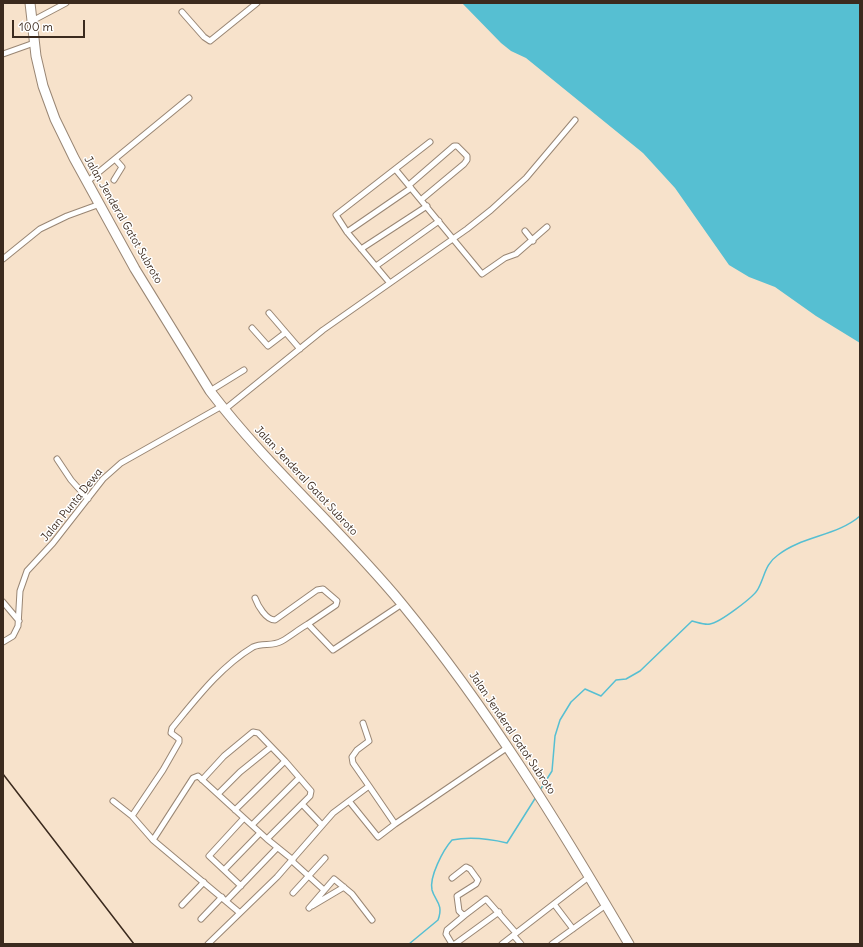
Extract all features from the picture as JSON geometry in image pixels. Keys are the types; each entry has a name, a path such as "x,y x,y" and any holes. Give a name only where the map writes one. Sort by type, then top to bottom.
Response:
{"highway":[{"name":"Jalan Jenderal Gatot Subroto","path":"30,3 34,43 42,86 48,103 74,158 135,269 210,391 268,459 344,537 402,604 458,674 508,747 590,876 629,944"}],"street":[{"path":"32,21 66,3"},
{"path":"182,12 204,37 210,41 257,3"},
{"path":"3,54 34,43"},
{"path":"88,182 189,98"},
{"name":"Jalan Punta Dewa","path":"18,621 20,591 27,571 53,544 103,479 121,464 223,408 389,282 491,210 517,187 575,120"},
{"path":"389,282 347,232 336,216 336,213 396,170 430,142"},
{"path":"347,232 410,187 454,146 458,146 467,156 467,160 422,199"},
{"path":"114,180 122,168 115,159"},
{"path":"396,170 422,199 482,274 533,241 547,227"},
{"path":"3,259 40,228 100,204"},
{"path":"361,249 427,206"},
{"path":"376,266 439,221"},
{"path":"525,231 533,241"},
{"path":"269,313 300,349"},
{"path":"252,328 268,346 285,333"},
{"path":"210,391 244,370"},
{"path":"57,459 71,480 88,499"},
{"path":"132,816 163,770 179,742 179,739 172,733 172,728 212,681 252,648 261,643 273,645 282,642 336,605 337,602 335,598 323,589 317,590 275,620 269,618 255,598"},
{"path":"3,602 18,621 18,626 13,636 3,642"},
{"path":"308,624 333,650 402,604"},
{"path":"363,722 369,741 357,750 352,757 353,763 395,824"},
{"path":"202,780 224,756 253,732 258,733 311,791 310,796 267,839"},
{"path":"218,794 240,772 271,747"},
{"path":"349,801 378,837 508,747"},
{"path":"234,810 285,761"},
{"path":"153,840 193,778 198,776 324,890"},
{"path":"252,825 299,778"},
{"path":"208,944 292,861 333,813 369,786"},
{"path":"113,801 132,816 153,840 225,898 240,913"},
{"path":"302,804 322,825"},
{"path":"241,886 210,858 209,855 244,818"},
{"path":"224,870 260,833"},
{"path":"201,919 241,886 277,848"},
{"path":"293,893 325,858"},
{"path":"452,878 466,867 470,869 478,880 476,884 457,896 459,911 465,915"},
{"path":"502,944 590,876"},
{"path":"344,887 309,908 334,879 344,887 352,894 372,920"},
{"path":"182,905 204,882"},
{"path":"499,912 454,944 446,934 447,930 486,899 499,912 521,944"},
{"path":"554,904 573,929"},
{"path":"552,944 606,905"}],"water":[{"path":"462,3 860,3 860,343 816,316 775,287 749,277 729,265 675,188 643,153 526,58 511,51 501,43"}],"waterway":[{"path":"540,790 552,771 555,736 560,720 571,702 585,689 601,696 616,680 626,679 640,671 692,621 710,624 728,615 755,593 770,562 778,555 798,544 841,528 860,516"},
{"path":"409,944 438,920 440,915 440,906 433,894 433,878 441,857 452,840 479,839 507,843 536,797"}],"railway":[{"path":"3,774 134,944"}]}
